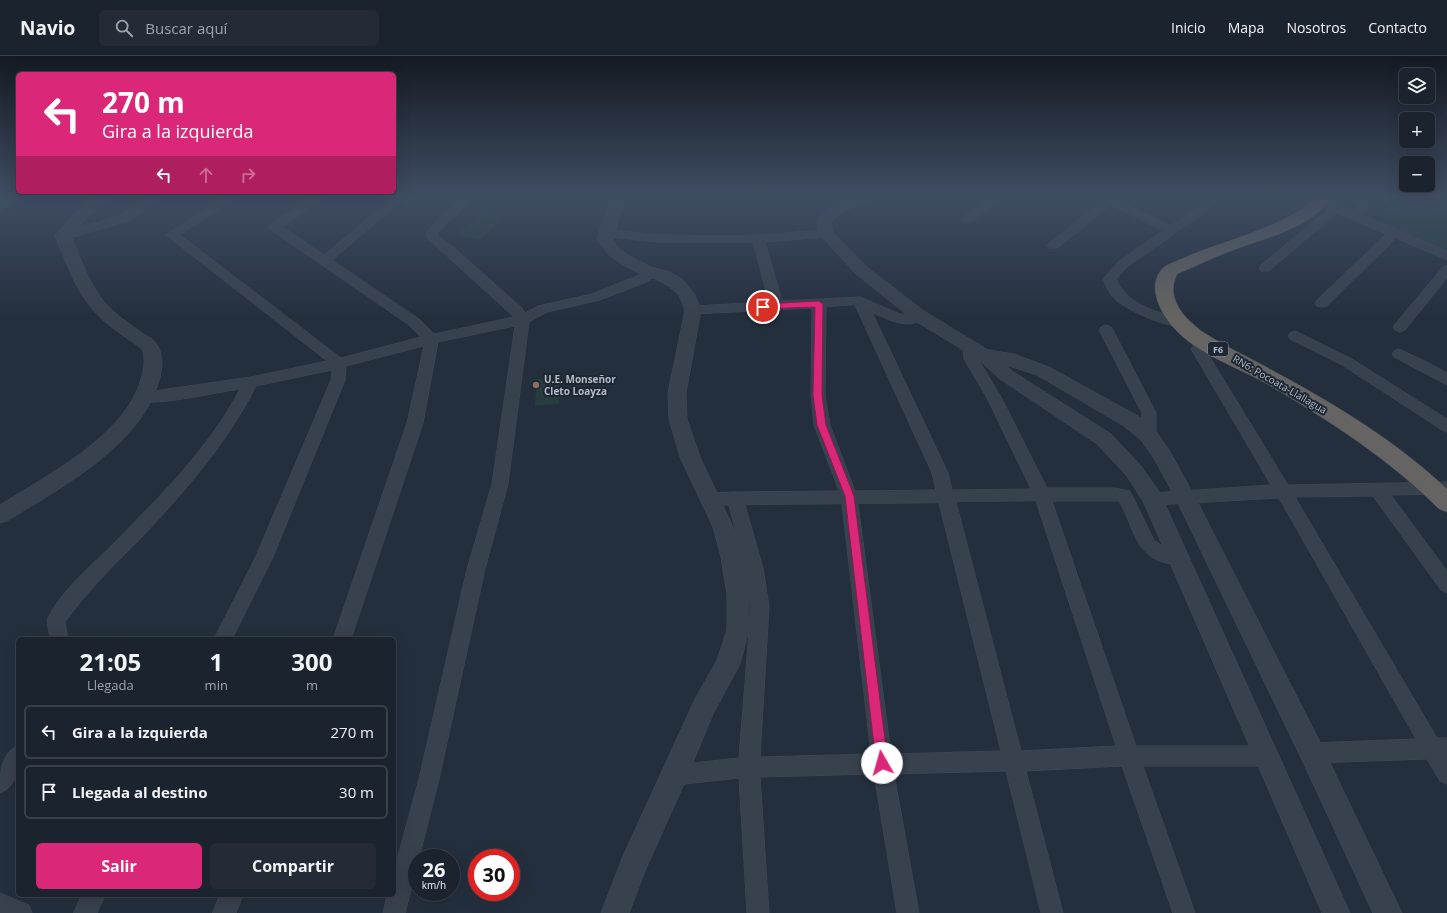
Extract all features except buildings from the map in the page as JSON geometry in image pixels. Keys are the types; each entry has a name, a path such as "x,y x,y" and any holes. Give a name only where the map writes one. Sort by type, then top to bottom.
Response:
{"highway":[{"name":"RN6: Pocoata-Llallagua","path":"1250,237 1170,271 1165,278 1164,288 1165,300 1173,314 1181,323 1203,341 1275,380 1362,432 1440,488 1447,502"}],"street":[{"path":"0,515 80,464 110,441 134,414 145,397 153,378 154,362 149,346 101,309 86,285 63,237"},
{"path":"175,237 339,363"},
{"path":"290,237 414,322 432,340"},
{"path":"324,260 352,237"},
{"path":"394,913 429,779 476,569 500,484 523,320 517,311 433,237"},
{"path":"606,237 605,240 614,252 629,262 664,276 676,283 686,293 694,310 676,393 678,419 690,457 723,527 732,557 738,594 738,630 728,664 704,707 676,775 633,866 615,913"},
{"path":"645,237 758,239 781,237"},
{"path":"830,237 862,272 918,315 977,351 1006,376 1104,439 1134,471 1153,499 1336,913"},
{"path":"1054,245 1064,237"},
{"path":"1162,237 1123,264 1109,278 1113,290 1123,301 1157,317 1181,323"},
{"path":"1264,268 1294,237"},
{"path":"1322,304 1390,237"},
{"path":"1403,237 1447,256"},
{"path":"758,239 776,306"},
{"path":"1400,327 1447,270"},
{"path":"145,397 177,394 251,382 339,363 460,332 523,320 543,309 595,297 644,278 651,272"},
{"path":"694,310 860,302 882,312 903,319 909,320 918,315"},
{"path":"860,302 940,472 1052,913"},
{"path":"819,304 818,395 822,425 849,496 882,763 908,913"},
{"path":"1106,330 1149,413 1148,436"},
{"path":"1296,336 1347,362 1447,426"},
{"path":"343,637 415,423 432,340"},
{"path":"1203,341 1198,349 1439,749 1447,774"},
{"path":"977,351 1014,360 1043,371 1131,422 1148,436 1162,455 1185,497 1312,753 1388,913"},
{"path":"977,351 971,358 994,397 1042,495 1129,756 1184,913"},
{"path":"1399,354 1422,365 1447,380"},
{"path":"224,637 264,557 338,380 339,363"},
{"path":"59,637 56,620 72,598 167,499 210,450 241,402 251,382"},
{"path":"1153,499 1283,491 1379,491 1440,488"},
{"path":"1379,491 1447,585"},
{"path":"709,499 849,496 1114,494 1124,496 1131,505 1145,540 1154,550 1163,556 1178,557"},
{"path":"735,498 754,568 760,607 749,767 758,913"},
{"path":"1312,753 1439,749"},
{"path":"676,775 749,767 1014,761 1129,756 1266,756"},
{"path":"0,783 16,758"},
{"path":"85,913 93,897"},
{"path":"224,913 231,897"},
{"path":"0,904 22,913"}],"green space":[{"path":"468,237 482,237 479,240"},
{"path":"1411,237 1447,237 1447,252"},
{"path":"561,377 559,404 535,406 537,379"}],"place":[{"name":"U.E. Monseñor Cleto Loayza","path":"536,385"}],"route":[{"path":"763,307 819,304 818,395 822,425 849,496 882,763"}]}
